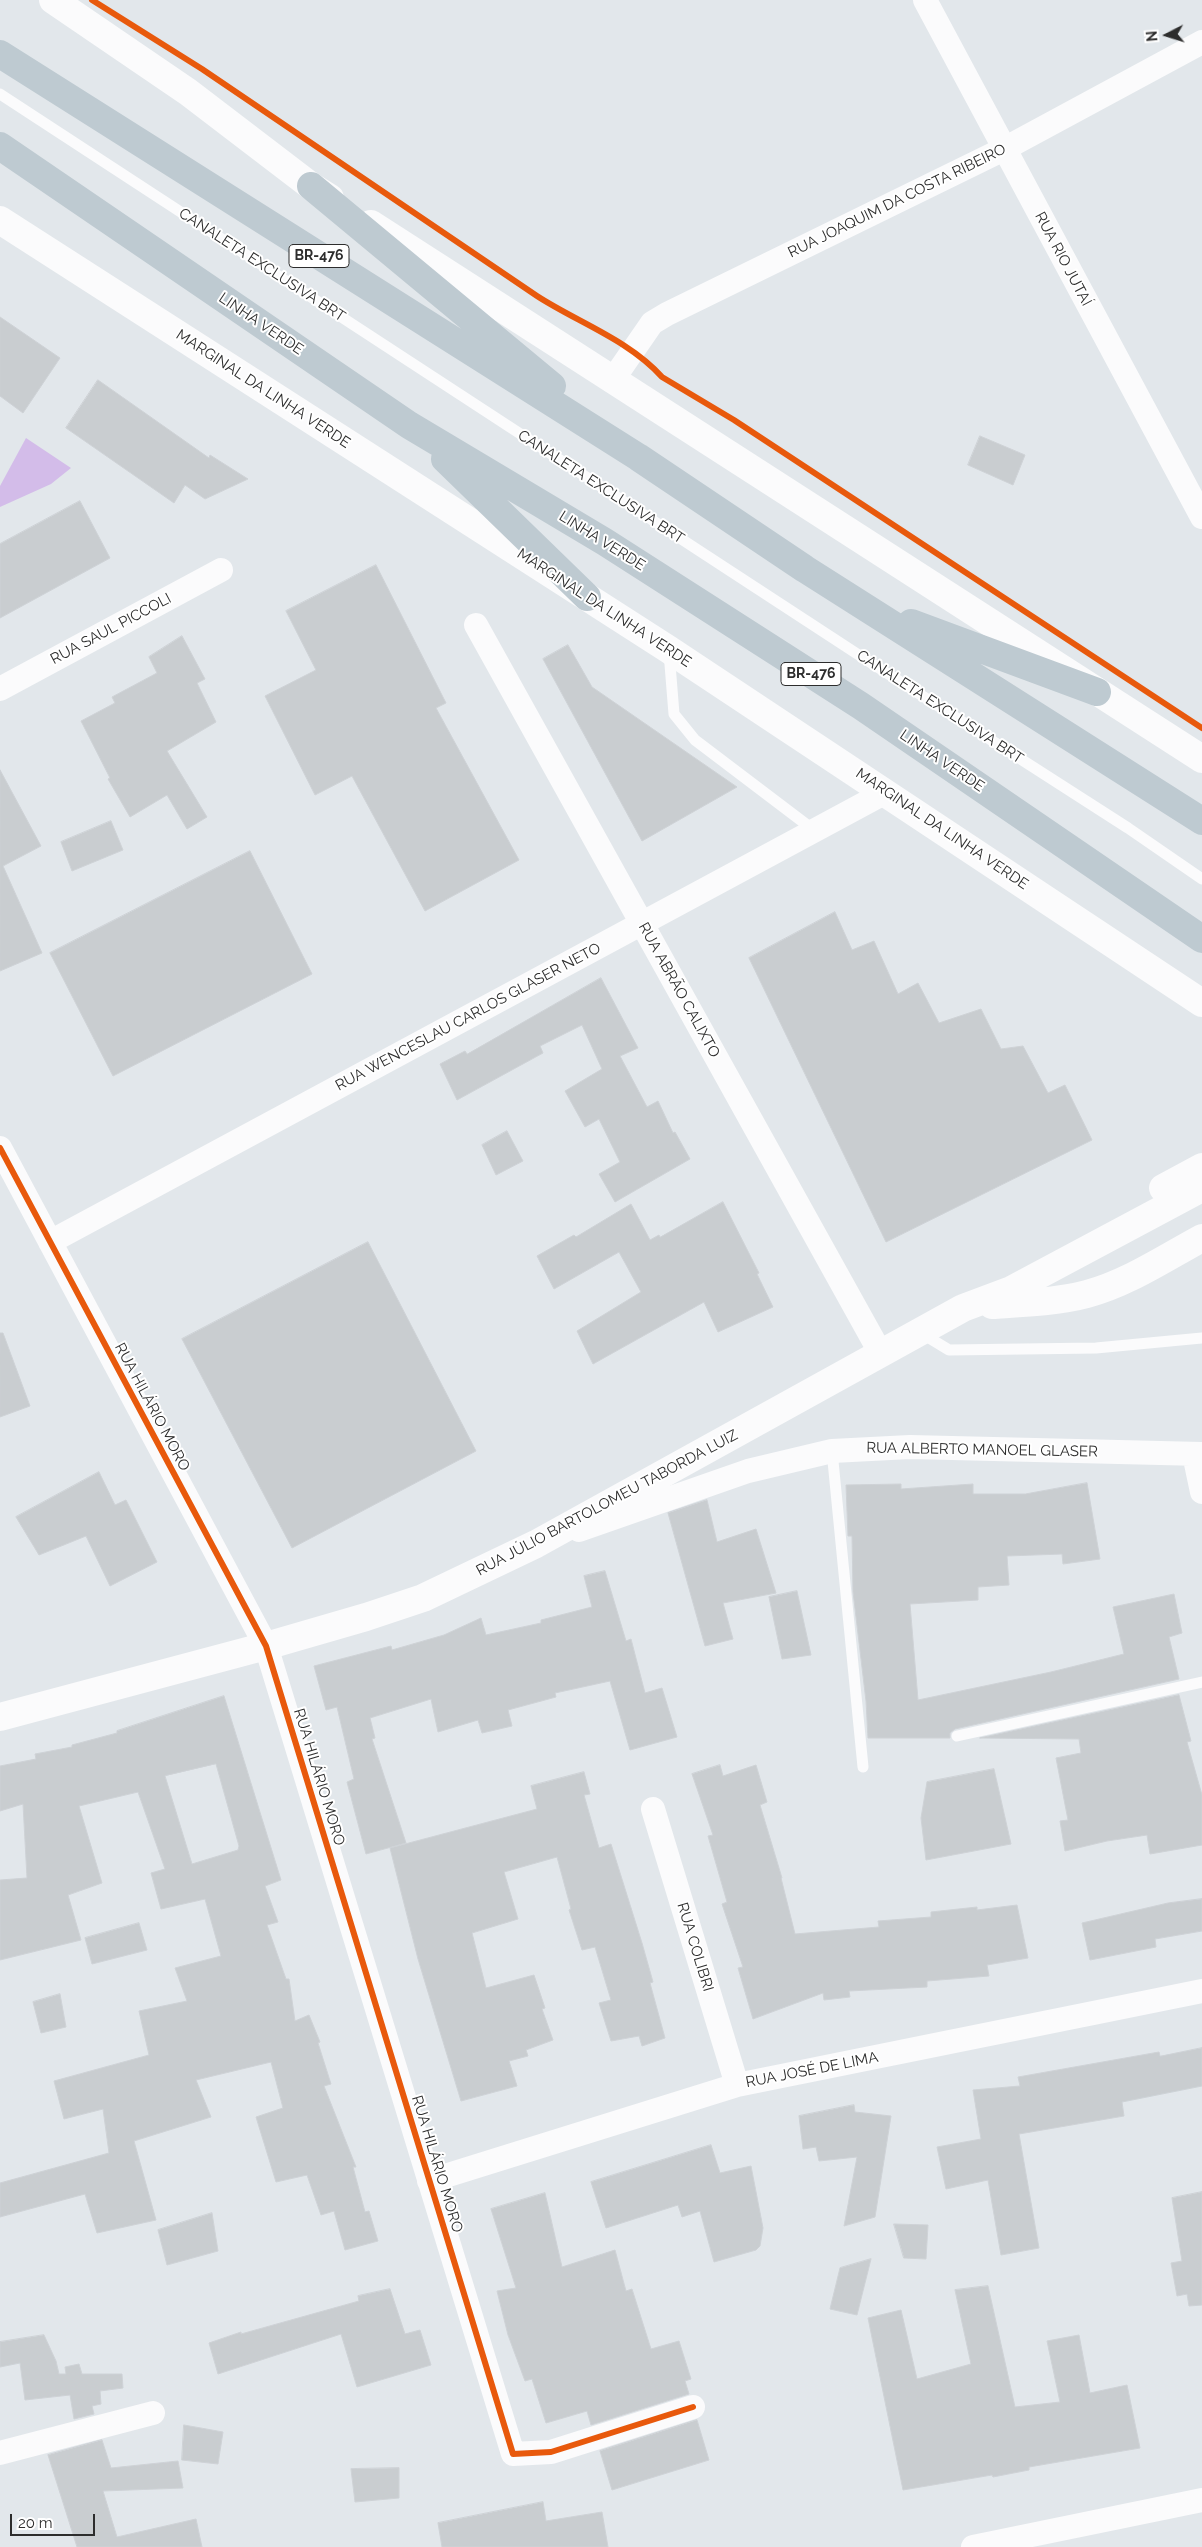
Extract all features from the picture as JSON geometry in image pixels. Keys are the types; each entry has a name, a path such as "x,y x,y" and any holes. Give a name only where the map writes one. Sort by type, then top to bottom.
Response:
{"highway":[{"name":"BR-476","path":"0,54 638,457 859,603 1202,822"},
{"name":"LINHA VERDE","path":"0,146 409,425 605,542 861,706 1202,939"},
{"path":"311,186 638,457"},
{"path":"409,425 587,597"},
{"path":"859,603 1097,692"}],"main road":[{"path":"53,0 188,92 311,186 1202,760"},
{"name":"MARGINAL DA LINHA VERDE","path":"0,220 668,649 1202,1002"},
{"name":"RUA JÚLIO BARTOLOMEU TABORDA LUIZ","path":"0,1717 266,1646 423,1598 536,1544 963,1308 1011,1290 1202,1167"},
{"name":"RUA JÚLIO BARTOLOMEU TABORDA LUIZ","path":"1101,1232 1202,1188"},
{"path":"963,1308 1051,1300 1087,1294 1122,1281 1202,1238"}],"street":[{"name":"RUA RIO JUTAÍ","path":"924,0 1202,517"},
{"name":"RUA JOAQUIM DA COSTA RIBEIRO","path":"612,381 652,323 667,314 1004,149 1202,42"},
{"name":"RUA SAUL PICCOLI","path":"0,689 221,570"},
{"name":"RUA ABRÃO CALIXTO","path":"476,625 881,1354"},
{"name":"RUA WENCESLAU CARLOS GLASER NETO","path":"50,1242 886,792"},
{"name":"RUA HILÁRIO MORO","path":"0,1148 266,1646 513,2454 551,2452 693,2407"},
{"name":"RUA ALBERTO MANOEL GLASER","path":"536,1544 748,1471 832,1451 910,1447 1198,1454"},
{"path":"1198,1454 1202,1492"},
{"name":"RUA COLIBRI","path":"653,1809 737,2085"},
{"name":"RUA JOSÉ DE LIMA","path":"429,2181 737,2085 1202,1991"},
{"path":"0,2453 153,2413"},
{"path":"973,2547 1202,2500"}],"lane":[{"name":"CANALETA EXCLUSIVA BRT","path":"0,94 868,661 1128,828 1202,879"},
{"path":"668,649 674,714 695,740 815,830"},
{"path":"919,1332 949,1350 1096,1348 1202,1338"},
{"path":"832,1451 863,1767"},
{"path":"957,1736 1202,1682"}],"shaded area":[{"path":"26,438 71,468 51,484 0,507 0,486"}],"building":[{"path":"0,317 60,358 23,413 0,396"},
{"path":"98,380 209,458 210,455 248,479 205,499 185,485 174,503 66,428"},
{"path":"980,436 1025,455 1013,485 968,465"},
{"path":"80,501 110,558 0,618 0,544"},
{"path":"376,565 446,703 436,708 519,860 425,911 352,776 315,795 265,696 316,670 286,611"},
{"path":"182,636 205,679 197,683 216,722 167,751 207,817 187,829 167,795 130,817 108,779 110,778 81,721 115,703 112,697 157,673 149,657"},
{"path":"568,645 592,687 737,787 642,841 543,659"},
{"path":"0,770 41,846 3,866 42,953 0,971"},
{"path":"111,821 123,850 72,871 61,842"},
{"path":"250,851 312,974 113,1076 50,953"},
{"path":"835,912 852,950 874,941 898,994 918,983 939,1023 981,1009 1001,1049 1023,1046 1048,1093 1065,1085 1092,1140 886,1242 749,958"},
{"path":"601,978 638,1048 620,1056 647,1107 658,1101 673,1133 675,1132 690,1159 615,1202 599,1174 620,1162 599,1119 585,1127 565,1091 602,1069 582,1025 540,1046 543,1053 457,1100 440,1064 465,1051 467,1054"},
{"path":"507,1131 523,1161 496,1175 482,1145"},
{"path":"723,1202 759,1273 757,1274 773,1307 718,1332 704,1302 593,1364 577,1331 641,1292 619,1252 554,1289 537,1256 574,1235 576,1237 631,1204 650,1240 659,1235 660,1237"},
{"path":"368,1242 476,1451 292,1548 182,1339"},
{"path":"0,1333 3,1333 30,1406 0,1417"},
{"path":"99,1472 115,1505 126,1500 157,1562 110,1586 86,1536 39,1555 16,1517"},
{"path":"1087,1483 1100,1559 1063,1564 1062,1554 1007,1556 1009,1585 978,1587 978,1600 910,1604 918,1700 1051,1672 1124,1654 1113,1607 1174,1594 1182,1633 1169,1637 1179,1679 955,1729 950,1733 950,1738 868,1738 866,1701 853,1592 852,1536 848,1536 846,1485 901,1484 901,1489 973,1484 973,1494 1025,1494"},
{"path":"707,1500 717,1542 756,1529 776,1593 723,1603 733,1639 705,1646 668,1513"},
{"path":"605,1571 626,1641 631,1639 645,1693 662,1688 677,1737 630,1750 610,1681 555,1693 556,1697 508,1710 512,1726 482,1733 478,1720 438,1732 431,1699 370,1718 375,1738 372,1739 406,1843 366,1854 347,1782 354,1779 337,1707 326,1710 314,1666 391,1646 392,1650 444,1635 481,1618 486,1635 541,1623 541,1620 592,1607 584,1576"},
{"path":"797,1591 811,1655 782,1659 769,1597"},
{"path":"1179,1695 1191,1741 1187,1742 1202,1795 1202,1845 1150,1854 1147,1835 1107,1841 1065,1851 1060,1821 1068,1820 1056,1758 1081,1753 1079,1739 980,1738"},
{"path":"224,1696 281,1880 265,1886 278,1922 267,1925 286,1979 289,1979 295,2021 309,2015 320,2042 318,2043 331,2084 324,2086 356,2167 353,2167 365,2212 369,2211 378,2241 345,2250 334,2211 321,2215 307,2175 276,2182 256,2117 283,2108 271,2062 196,2080 211,2117 134,2141 156,2220 97,2233 85,2194 0,2217 0,2183 109,2153 103,2109 64,2119 54,2081 149,2055 139,2011 187,2001 175,1968 221,1956 205,1899 161,1909 151,1873 165,1869 138,1792 79,1806 102,1883 68,1895 81,1940 0,1960 0,1880 27,1878 23,1804 0,1811 0,1766 36,1759 35,1754 72,1747 72,1745 117,1733 117,1731","holes":["216,1764 239,1846 238,1850 192,1864 165,1776"]},
{"path":"720,1765 723,1776 756,1765 767,1802 760,1805 782,1878 795,1934 879,1927 878,1921 931,1917 931,1912 977,1907 977,1910 1017,1905 1028,1958 987,1965 989,1976 927,1981 927,1987 849,1991 850,1997 824,2000 823,1993 753,2019 738,1968 743,1967 722,1904 727,1902 708,1836 713,1835 692,1774"},
{"path":"994,1769 1011,1844 926,1860 921,1818 927,1782"},
{"path":"584,1772 590,1794 584,1795 599,1848 611,1844 653,1982 650,1983 665,2038 642,2046 639,2036 611,2041 599,2003 611,2000 595,1947 582,1950 569,1910 571,1909 557,1857 504,1872 518,1919 472,1933 486,1988 534,1975 545,2008 542,2009 553,2040 526,2050 528,2056 509,2061 517,2086 461,2101 418,1959 390,1848 537,1809 531,1786"},
{"path":"1202,1899 1202,1931 1155,1939 1156,1947 1090,1960 1082,1923 1168,1903"},
{"path":"139,1923 147,1950 92,1964 85,1938"},
{"path":"60,1994 66,2027 41,2033 33,2002"},
{"path":"1202,2048 1202,2086 1122,2102 1124,2116 1019,2134 1039,2248 1001,2255 988,2180 946,2189 937,2147 981,2139 973,2090 1020,2086 1018,2077 1159,2052 1160,2056"},
{"path":"854,2105 855,2112 891,2116 875,2217 844,2226 857,2157 819,2161 816,2147 803,2149 799,2116"},
{"path":"711,2145 720,2173 751,2166 763,2228 760,2246 756,2250 714,2262 700,2211 682,2217 678,2205 606,2228 591,2182"},
{"path":"1202,2192 1202,2305 1189,2306 1187,2294 1177,2296 1171,2263 1182,2261 1172,2198"},
{"path":"545,2193 562,2267 615,2250 626,2291 632,2289 651,2349 679,2341 691,2379 685,2381 689,2394 591,2425 587,2411 546,2423 532,2379 525,2381 508,2335 497,2291 516,2288 491,2209"},
{"path":"212,2213 218,2251 167,2265 158,2230"},
{"path":"894,2224 928,2225 926,2259 904,2258"},
{"path":"871,2259 857,2315 830,2309 840,2268"},
{"path":"988,2286 1015,2407 1060,2402 1047,2341 1079,2335 1090,2393 1127,2385 1140,2448 1029,2467 1029,2470 993,2477 992,2475 903,2490 868,2318 901,2310 917,2379 971,2364 955,2290"},
{"path":"390,2289 405,2334 420,2330 431,2365 357,2387 341,2334 218,2374 209,2343 241,2332 241,2334 359,2301 358,2296"},
{"path":"44,2335 56,2361 59,2374 66,2374 65,2367 79,2364 82,2374 122,2374 123,2388 100,2391 101,2404 92,2406 94,2414 74,2419 70,2395 25,2400 20,2363 0,2367 0,2342"},
{"path":"697,2420 709,2460 612,2490 600,2451"},
{"path":"184,2425 223,2432 218,2464 182,2460"},
{"path":"102,2440 111,2468 178,2461 183,2488 103,2491 117,2537 196,2519 202,2547 77,2547 48,2455"},
{"path":"399,2468 399,2498 355,2502 351,2469"},
{"path":"543,2502 546,2521 602,2512 608,2547 442,2547 438,2523"}],"cycle path":[{"path":"92,0 202,69 537,296 634,352 662,377 734,420 1202,728"},
{"path":"0,1148 266,1646 513,2454 551,2452 693,2407"}]}
